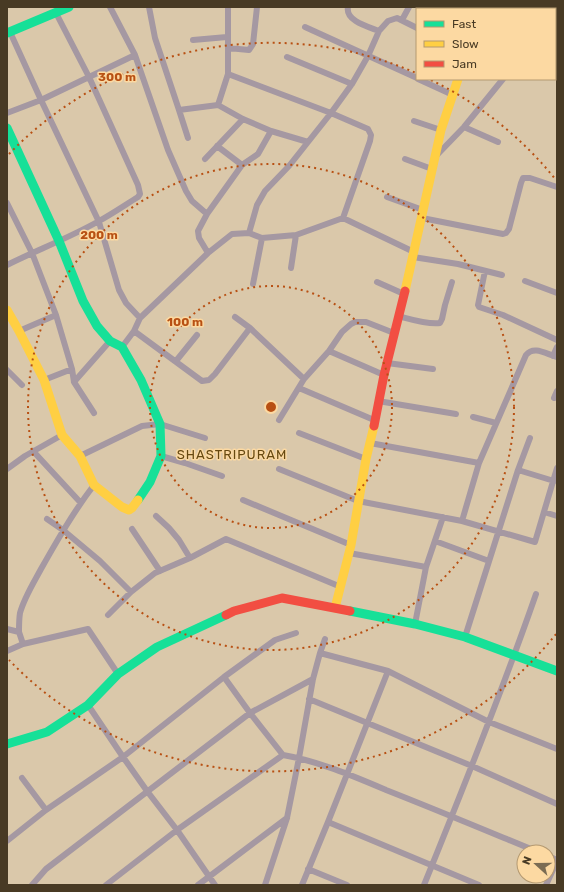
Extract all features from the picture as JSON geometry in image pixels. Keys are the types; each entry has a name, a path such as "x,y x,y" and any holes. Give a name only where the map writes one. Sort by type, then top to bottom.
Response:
{"street":[{"path":"69,7 8,32 99,222 119,290 126,303 140,318"},
{"path":"110,7 136,55 168,150 186,191 192,201 207,214"},
{"path":"149,7 155,38 188,138"},
{"path":"218,105 228,74 228,7"},
{"path":"228,48 249,50 253,44 256,7"},
{"path":"348,7 347,10 349,16 356,21 379,31"},
{"path":"402,20 409,7"},
{"path":"7,265 99,222 138,197 140,194 138,185 89,77 56,13"},
{"path":"249,233 257,205 265,191 289,166 352,84 368,56 379,31 388,21 397,18 416,27"},
{"path":"305,27 416,78"},
{"path":"193,40 227,37"},
{"path":"7,113 41,100 136,55"},
{"path":"287,58 352,84"},
{"path":"228,74 331,113 368,129 371,135 370,141 343,218"},
{"path":"420,80 453,95"},
{"path":"335,608 350,549 366,459 384,375 423,214 441,130 458,80"},
{"path":"435,157 464,127 500,80"},
{"path":"179,110 218,105 243,119 271,131 308,142"},
{"path":"205,159 243,119"},
{"path":"414,121 441,130"},
{"path":"464,127 498,142"},
{"path":"7,128 59,241 83,301 97,326 110,341 122,347 141,380 160,424 161,456 150,482 129,510 122,507 94,484 80,456 62,435 44,380 19,330 7,310"},
{"path":"208,253 199,238 198,231 207,214 242,165 258,154 271,131"},
{"path":"217,146 242,165"},
{"path":"405,159 432,169"},
{"path":"387,197 423,214 503,234 509,229 523,178 530,178 557,187"},
{"path":"7,203 32,253 56,315 72,369 74,382 94,413"},
{"path":"122,347 134,331 140,318 208,253 232,234 249,233 262,238 296,235 343,218 413,255 502,275"},
{"path":"291,268 296,235"},
{"path":"253,284 262,238"},
{"path":"485,271 478,305 479,307 502,315 557,340"},
{"path":"525,281 557,293"},
{"path":"377,282 404,294"},
{"path":"398,316 427,323 440,323 452,282"},
{"path":"19,330 56,315"},
{"path":"235,317 250,328 304,379"},
{"path":"279,420 304,379 329,351 342,332 351,324 355,322 366,322 394,333"},
{"path":"134,331 202,381 210,380 250,328"},
{"path":"176,361 198,335"},
{"path":"74,382 110,341"},
{"path":"462,521 479,463 523,361 529,351 535,350 555,356 557,347"},
{"path":"329,351 384,375"},
{"path":"387,363 433,369"},
{"path":"44,380 72,369"},
{"path":"7,370 22,385"},
{"path":"299,388 374,420"},
{"path":"554,398 557,391"},
{"path":"378,401 456,414"},
{"path":"473,417 496,423"},
{"path":"80,456 142,426 160,424 205,438"},
{"path":"299,433 366,459"},
{"path":"7,469 33,451 62,435"},
{"path":"465,637 518,470 530,438"},
{"path":"370,443 479,463"},
{"path":"33,451 80,502"},
{"path":"161,456 222,476"},
{"path":"279,469 358,501 462,521 535,542 557,468"},
{"path":"518,470 554,481"},
{"path":"23,644 19,632 20,614 25,600 63,530 80,502 94,484"},
{"path":"243,500 350,549 426,567"},
{"path":"544,512 557,516"},
{"path":"156,516 179,540 190,558"},
{"path":"415,624 426,567 443,517"},
{"path":"46,519 63,530 100,561 131,592"},
{"path":"132,530 160,571"},
{"path":"108,615 131,592 155,573 190,558 226,539 341,587"},
{"path":"435,541 489,561"},
{"path":"424,885 515,655 536,594"},
{"path":"7,744 47,732 88,704 118,674 157,647 234,611 282,598 415,624 465,637 557,671"},
{"path":"7,629 19,632"},
{"path":"7,651 23,644 88,629 118,674"},
{"path":"7,841 46,810 122,756 274,640 296,633"},
{"path":"265,885 287,818 313,679 325,638"},
{"path":"320,654 388,671 489,722 557,749"},
{"path":"302,885 388,671"},
{"path":"224,677 283,755 299,758 347,774 519,844"},
{"path":"32,885 46,869 250,713 313,679"},
{"path":"309,699 366,724 472,766 557,804"},
{"path":"88,704 122,756 177,830 215,885"},
{"path":"106,885 177,830 283,755"},
{"path":"22,778 46,810"},
{"path":"198,885 287,818"},
{"path":"328,822 478,885"},
{"path":"546,885 557,861"},
{"path":"308,869 347,885"}],"traffic: fast":[{"path":"7,33 69,7"},
{"path":"7,128 59,241 83,301 97,326 110,341 122,347 141,380 160,424 161,456 150,482 138,500"},
{"path":"350,611 415,624 465,637 557,671"},
{"path":"7,744 47,732 88,705 118,674 157,647 226,615"}],"traffic: slow":[{"path":"405,291 441,130 458,80"},
{"path":"7,310 44,380 62,435 80,456 94,485 122,507 129,510 138,500"},
{"path":"335,608 351,545 366,459 374,426"}],"traffic: jam":[{"path":"374,426 384,375 405,291"},
{"path":"226,615 234,611 282,598 350,611"}],"district":[{"name":"SHASTRIPURAM","path":"232,454"}]}
